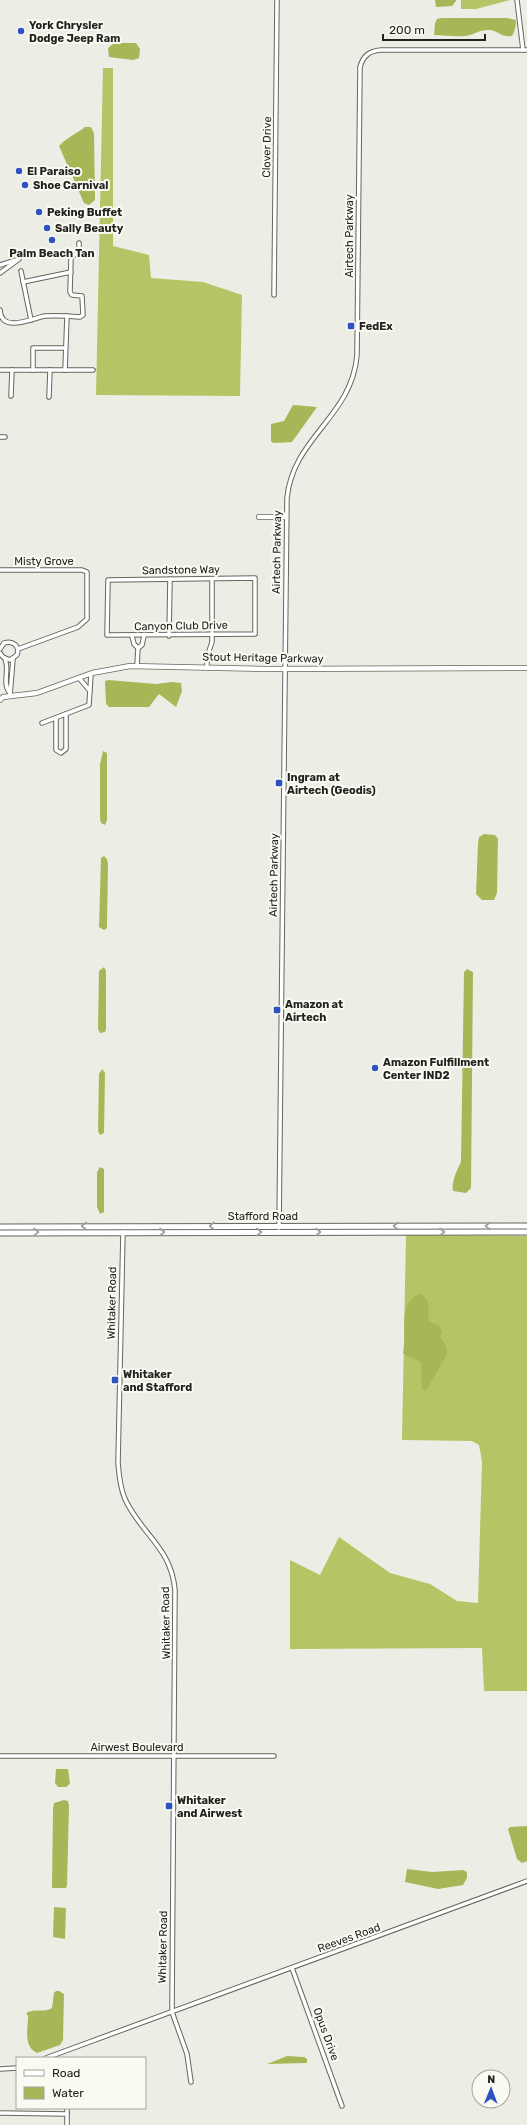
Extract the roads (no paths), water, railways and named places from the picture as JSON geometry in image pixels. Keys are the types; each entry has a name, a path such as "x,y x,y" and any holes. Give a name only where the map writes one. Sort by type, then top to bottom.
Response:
{"main road":[{"name":"Stafford Road","path":"0,1226 527,1226"},
{"name":"Stafford Road","path":"0,1233 527,1232"}],"street":[{"name":"Clover Drive","path":"274,295 277,0"},
{"path":"517,0 525,50"},
{"name":"Airtech Parkway","path":"279,1232 287,490 294,467 305,447 343,400 350,386 355,367 359,71 362,60 372,52 381,50 525,50"},
{"path":"0,310 3,318 10,324 47,316 80,317 83,315 82,296 70,294 71,258 73,255 79,254 79,243"},
{"path":"0,265 19,259 0,273"},
{"path":"21,271 31,320"},
{"path":"23,282 71,272"},
{"path":"65,370 67,316"},
{"path":"33,370 33,348 65,348"},
{"path":"0,370 93,370"},
{"path":"11,396 12,370"},
{"path":"49,397 50,370"},
{"path":"0,437 5,437"},
{"path":"259,517 286,517"},
{"name":"Misty Grove","path":"0,570 82,570 87,572 87,620 78,627 18,649"},
{"path":"207,666 207,657 212,642 212,578"},
{"name":"Sandstone Way","path":"107,636 108,580 212,578 255,578 255,634"},
{"path":"169,636 170,579"},
{"name":"Canyon Club Drive","path":"107,636 212,636 255,634"},
{"path":"132,636 134,644 138,648 137,666"},
{"path":"138,648 142,646 144,636"},
{"path":"0,649 4,643 10,642 15,644 18,649 17,655 13,659 10,694"},
{"path":"0,653 5,659 7,665 6,687 10,694"},
{"path":"5,659 13,659"},
{"name":"Stout Heritage Parkway","path":"1,696 10,694 38,693 91,674 114,668 137,666 285,668 527,668"},
{"path":"42,723 89,705 91,674"},
{"path":"79,678 90,691"},
{"path":"56,718 56,750 61,753 66,749 66,714"},
{"name":"Whitaker Road","path":"122,1226 119,1473 125,1500 167,1558 174,1583 172,2012 187,2054 191,2082"},
{"name":"Airwest Boulevard","path":"0,1756 274,1756"},
{"name":"Reeves Road","path":"172,2012 527,1881"},
{"name":"Opus Drive","path":"292,1968 342,2106"},
{"path":"49,2057 172,2012"},
{"path":"60,2053 62,2057"},
{"path":"0,2069 16,2068"},
{"path":"67,2109 67,2125"},
{"path":"0,2114 67,2114"}],"water":[{"path":"435,0 456,1 452,6 436,7"},
{"path":"507,18 516,20 516,22 515,30 512,36 505,36 492,30 481,31 465,36 434,35 435,23 437,19"},
{"path":"114,43 136,43 140,49 139,58 133,60 109,57 108,48"},
{"path":"85,127 91,127 94,133 95,200 89,205 84,203 59,146"},
{"path":"293,405 317,407 292,442 273,443 271,441 271,424 284,421"},
{"path":"105,681 156,684 172,682 181,683 182,691 176,707 159,694 149,707 109,707 106,704"},
{"path":"103,751 107,753 107,820 105,825 101,823 100,819 100,764"},
{"path":"484,834 495,835 498,839 497,893 494,900 482,900 476,894 478,844 479,837"},
{"path":"104,856 107,859 108,864 107,928 104,930 99,927 101,858"},
{"path":"104,967 106,971 106,1029 105,1032 100,1033 98,1029 99,971"},
{"path":"467,969 473,972 471,1188 466,1193 453,1191 453,1184 461,1162 464,972"},
{"path":"102,1069 105,1073 104,1133 100,1135 98,1131 99,1074"},
{"path":"100,1167 104,1169 104,1212 100,1214 97,1207 97,1172"},
{"path":"421,1293 428,1301 429,1322 438,1325 442,1331 440,1336 447,1348 446,1356 426,1391 422,1389 421,1363 403,1353 405,1311 413,1298"},
{"path":"56,1769 68,1769 70,1784 66,1787 58,1787 55,1783"},
{"path":"64,1800 68,1801 69,1806 67,1886 66,1888 52,1888 53,1809 54,1803"},
{"path":"527,1826 527,1861 522,1863 517,1859 508,1829 510,1827"},
{"path":"407,1869 432,1872 463,1870 467,1872 467,1878 463,1885 438,1889 405,1882"},
{"path":"54,1907 66,1908 65,1939 53,1937"},
{"path":"56,1991 64,1994 63,2040 60,2045 37,2053 28,2042 28,2016 26,2013 52,2008 54,1993"},
{"path":"287,2056 304,2057 307,2059 307,2063 267,2064"}],"place":[{"name":"York Chrysler Dodge Jeep Ram","path":"21,31"},
{"name":"El Paraiso","path":"19,171"},
{"name":"Shoe Carnival","path":"25,185"},
{"name":"Peking Buffet","path":"39,212"},
{"name":"Sally Beauty","path":"47,228"},
{"name":"Palm Beach Tan","path":"52,240"},
{"name":"FedEx","path":"351,326"},
{"name":"Ingram at Airtech (Geodis)","path":"279,783"},
{"name":"Amazon at Airtech","path":"277,1010"},
{"name":"Amazon Fulfillment Center IND2","path":"375,1068"},
{"name":"Whitaker and Stafford","path":"115,1380"},
{"name":"Whitaker and Airwest","path":"169,1806"}]}
